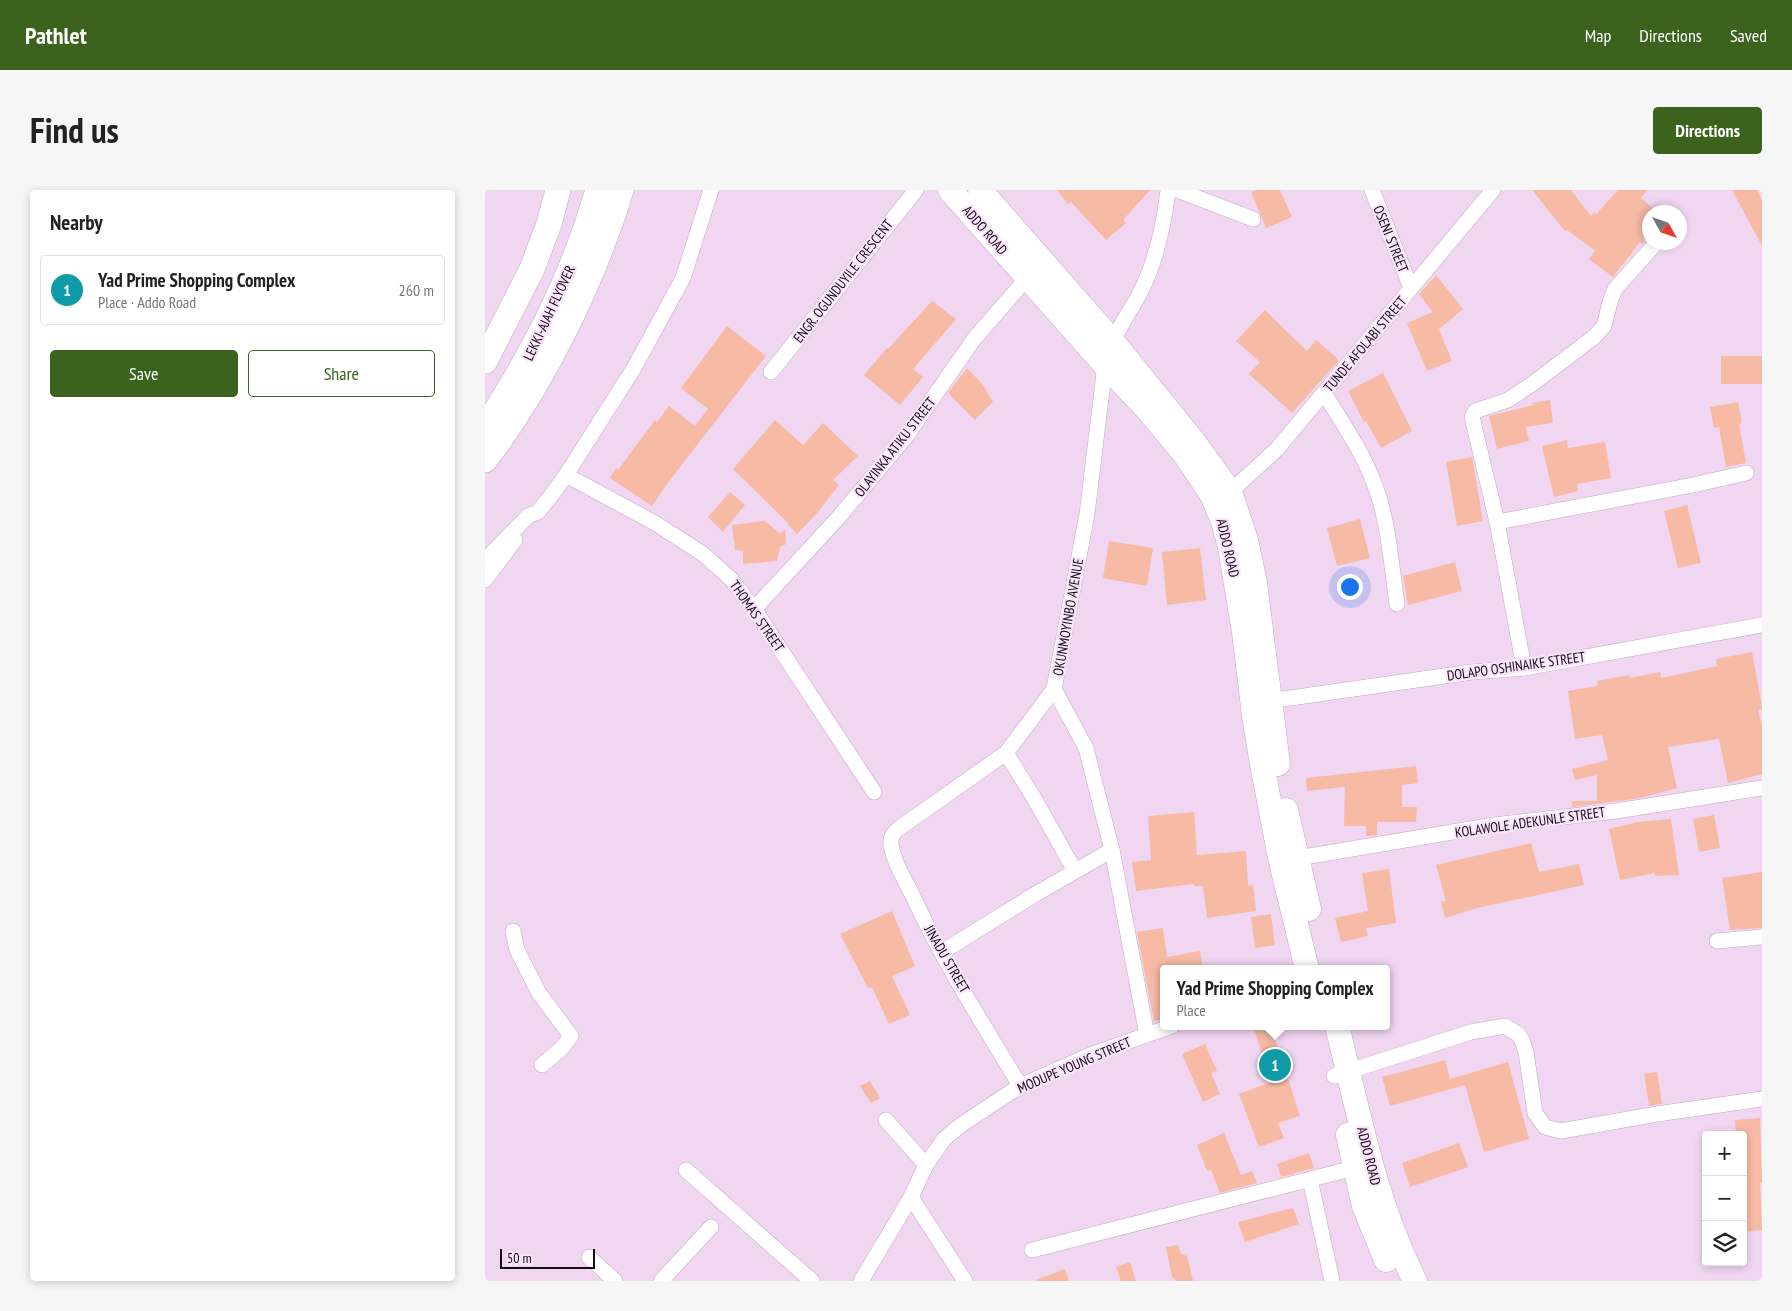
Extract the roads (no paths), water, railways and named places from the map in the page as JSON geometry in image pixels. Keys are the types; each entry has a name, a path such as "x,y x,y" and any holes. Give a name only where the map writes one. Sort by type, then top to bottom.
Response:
{"highway":[{"path":"485,361 532,269 549,224 558,190"},
{"name":"LEKKI-AJAH FLYOVER","path":"485,397 510,358 537,306 573,216 581,190"},
{"name":"LEKKI-AJAH FLYOVER","path":"485,428 524,366 552,310 583,236 598,190"},
{"path":"485,460 537,381 570,317 609,226 621,190"}],"main road":[{"name":"ADDO ROAD","path":"949,190 1105,365 1147,409 1184,453 1212,496 1223,521 1230,547 1267,792 1280,858 1306,965"},
{"name":"ADDO ROAD","path":"980,190 1113,342 1198,447 1230,492 1246,540 1255,582 1269,701 1284,800 1322,965"},
{"name":"ADDO ROAD","path":"1323,1030 1341,1074 1391,1231 1415,1281"},
{"name":"ADDO ROAD","path":"1337,1030 1341,1074 1355,1168 1364,1206 1397,1281"}],"street":[{"path":"485,580 566,475 633,368 683,278 711,190"},
{"name":"ENGR. OGUNDUYILE CRESCENT","path":"771,372 915,190"},
{"path":"1113,342 1142,289 1165,214 1168,190"},
{"path":"1177,190 1253,219"},
{"name":"OSENI STREET","path":"1372,190 1411,288"},
{"name":"TUNDE AFOLABI STREET","path":"1230,492 1277,449 1493,190"},
{"path":"1524,668 1497,522 1472,417 1473,413 1508,400 1533,384 1594,337 1604,326 1615,289 1650,250"},
{"name":"OLAYINKA ATIKU STREET","path":"754,609 838,518 905,438 974,339 1027,278"},
{"name":"OKUNMOYINBO AVENUE","path":"899,829 997,762 1006,753 1054,689 1087,514 1105,365"},
{"path":"1324,393 1355,442 1375,485 1384,515 1397,604"},
{"path":"1497,522 1693,485 1746,472"},
{"name":"THOMAS STREET","path":"566,475 655,523 703,554 731,579 754,609 874,792"},
{"path":"485,560 524,520 538,512"},
{"name":"DOLAPO OSHINAIKE STREET","path":"1269,701 1472,672 1524,668 1762,625"},
{"path":"1054,689 1086,748 1111,850 1147,1034"},
{"path":"1006,753 1039,806 1075,871"},
{"name":"KOLAWOLE ADEKUNLE STREET","path":"1297,858 1494,826 1616,811 1762,788"},
{"name":"JINADU STREET","path":"899,829 891,838 891,844 897,862 919,910 1020,1086"},
{"path":"942,952 1111,850"},
{"path":"513,931 517,950 539,993 571,1036 562,1048 542,1065"},
{"path":"1717,941 1762,937"},
{"path":"1341,1074 1471,1032 1505,1026 1518,1034 1523,1040 1535,1113 1545,1127 1561,1131 1657,1114 1762,1099"},
{"name":"MODUPE YOUNG STREET","path":"861,1281 911,1197 926,1166 944,1139 961,1124 1020,1086 1090,1055 1160,1030"},
{"path":"886,1120 926,1166"},
{"path":"1032,1250 1355,1168"},
{"path":"686,1170 812,1281"},
{"path":"1310,1179 1332,1281"},
{"path":"911,1197 965,1281"},
{"path":"661,1281 711,1227"},
{"path":"589,1256 615,1281"}],"place":[{"name":"Yad Prime Shopping Complex","path":"1275,1065"}]}
